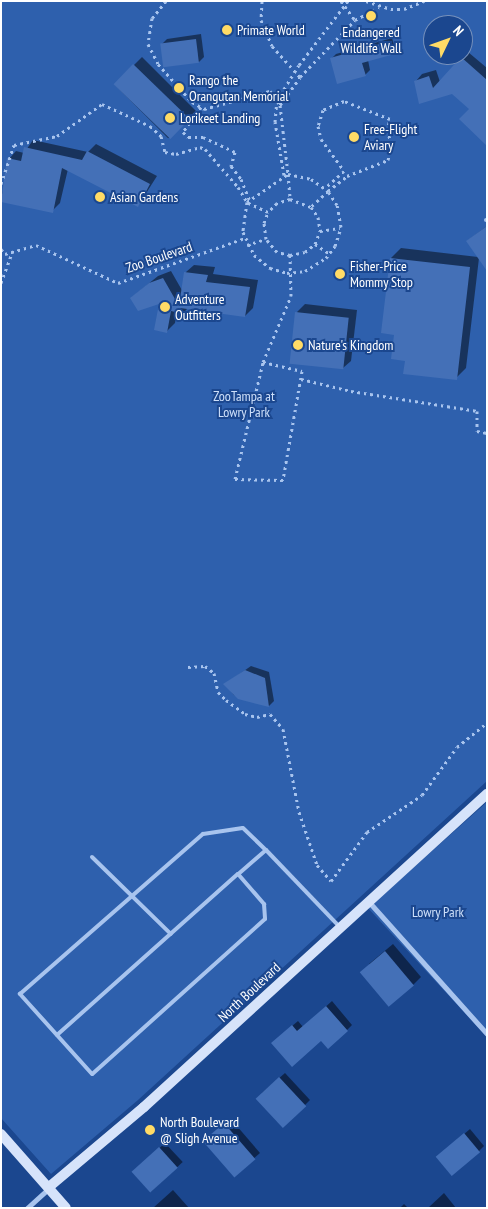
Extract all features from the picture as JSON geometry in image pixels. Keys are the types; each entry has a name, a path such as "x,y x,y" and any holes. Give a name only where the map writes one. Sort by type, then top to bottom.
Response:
{"street":[{"name":"North Boulevard","path":"27,1208 144,1106 487,794"},
{"path":"368,901 487,1034"},
{"path":"1,1134 66,1208"}],"lane":[{"path":"238,874 264,904 265,919 92,1074 20,994 203,834 242,828 266,850 340,927"},
{"path":"57,1035 266,850"},
{"path":"92,857 134,895 171,934"}],"path":[{"path":"166,1 152,18 148,44 158,64 192,102 204,109 270,91 277,100 280,105 290,199"},
{"path":"262,1 261,20 272,46 300,77"},
{"path":"340,1 355,20"},
{"path":"284,175 275,122 277,100 295,71 348,1"},
{"path":"366,1 379,7 404,9 424,1"},
{"path":"280,105 300,77 355,20 379,7"},
{"path":"311,207 326,190 344,171 321,139 318,126 323,110 344,101 390,120 387,131 392,144 388,160 347,176 326,190"},
{"path":"1,184 14,146 57,136 102,104 150,126 161,136 165,152 176,154 200,147 205,149 238,186 248,201 268,212"},
{"path":"201,107 183,132 188,137 203,137 235,152 231,166 241,179 248,201"},
{"path":"288,174 311,179 326,190 337,205 340,228 330,254 315,267 289,272 262,262 247,245 243,216 248,201 288,174"},
{"path":"290,199 311,207 318,217 320,231 314,244 306,252 290,255 277,252 266,239 264,223 268,212 277,203 290,199"},
{"path":"320,231 340,228"},
{"name":"Zoo Boulevard","path":"12,252 36,245 118,283 245,238"},
{"path":"247,245 266,239"},
{"path":"314,244 330,254"},
{"path":"1,249 5,254 12,252"},
{"path":"1,283 12,252"},
{"path":"263,362 302,371 283,480 235,479 263,362 290,296 290,255"},
{"path":"301,379 351,392 478,411 477,431 487,433"},
{"path":"188,667 205,666 214,673 218,692 226,700 245,714 257,717 270,714 283,729 299,812 316,865 330,881 366,832 422,795 457,746 487,723"}],"green space":[{"name":"ZooTampa at Lowry Park","path":"1,1 487,1 487,781 138,1100 51,1174 1,1118"},
{"name":"Lowry Park","path":"487,802 487,1037 368,908"}],"building":[{"path":"196,39 199,63 163,67 160,43"},
{"path":"387,42 391,55 362,63 366,76 337,84 330,58"},
{"path":"133,64 190,119 170,139 114,84"},
{"path":"454,65 470,65 487,80 487,146 459,119 469,109 452,94 419,104 414,81 429,76 433,88"},
{"path":"24,147 82,160 87,151 150,184 138,207 62,168 53,213 1,202 7,158 21,161"},
{"path":"487,226 487,271 466,241"},
{"path":"390,258 470,267 457,380 403,374 405,361 391,359 394,335 381,333"},
{"path":"184,272 208,275 206,282 250,287 245,317 180,308 184,314 171,311 167,333 154,330 159,304 138,311 130,298 149,283 163,278 179,306"},
{"path":"295,312 349,318 343,369 290,364"},
{"path":"245,670 265,678 269,707 238,699 223,684"},
{"path":"385,951 414,985 389,1007 360,972"},
{"path":"326,1006 348,1031 328,1049 321,1041 292,1067 271,1043 292,1025 297,1031"},
{"path":"279,1077 306,1106 283,1128 256,1099"},
{"path":"224,1123 255,1159 234,1178 203,1141"},
{"path":"464,1133 480,1152 452,1176 436,1157"},
{"path":"159,1147 178,1168 150,1193 132,1172"}],"place":[{"name":"Endangered Wildlife Wall","path":"371,16"},
{"name":"Primate World","path":"227,30"},
{"name":"Rango the Orangutan Memorial","path":"179,88"},
{"name":"Lorikeet Landing","path":"170,118"},
{"name":"Free-Flight Aviary","path":"354,137"},
{"name":"Asian Gardens","path":"100,197"},
{"name":"Fisher-Price Mommy Stop","path":"340,274"},
{"name":"Adventure Outfitters","path":"165,307"},
{"name":"Nature's Kingdom","path":"298,345"},
{"name":"North Boulevard @ Sligh Avenue","path":"150,1130"}]}
